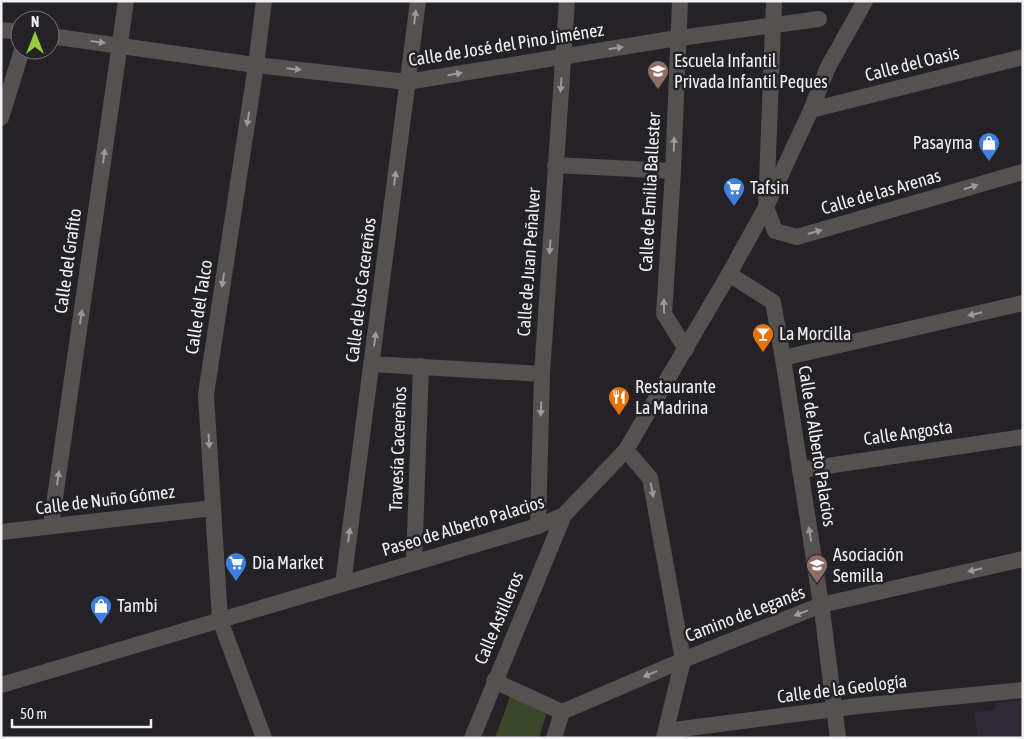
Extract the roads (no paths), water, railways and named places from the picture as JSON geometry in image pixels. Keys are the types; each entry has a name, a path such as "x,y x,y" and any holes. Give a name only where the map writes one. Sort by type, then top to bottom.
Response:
{"street":[{"name":"Calle del Grafito","path":"51,526 126,1"},
{"name":"Calle del Talco","path":"264,1 206,394 220,620 264,738"},
{"name":"Calle de los Cacereños","path":"343,584 418,1"},
{"name":"Calle de Juan Peñalver","path":"538,526 542,374 567,1"},
{"name":"Calle de Emilia Ballester","path":"680,1 673,170 664,314 686,349"},
{"path":"766,208 774,1"},
{"name":"Paseo de Alberto Palacios","path":"1,685 538,526 564,515 626,450 686,349 766,208 811,110 828,67 865,1"},
{"name":"Calle de José del Pino Jiménez","path":"60,37 256,65 407,82 678,39 819,19"},
{"name":"Calle del Oasis","path":"811,110 1023,57"},
{"path":"1,118 19,60"},
{"path":"555,165 673,170"},
{"name":"Calle de las Arenas","path":"766,208 775,231 797,237 1023,172"},
{"name":"Calle de Alberto Palacios","path":"729,274 773,302 821,605 838,738"},
{"path":"783,358 1023,303"},
{"path":"372,364 542,374"},
{"name":"Travesía Cacereños","path":"414,563 421,366"},
{"name":"Calle Angosta","path":"800,470 1023,437"},
{"path":"626,450 650,478 683,660 665,734"},
{"name":"Calle de Nuño Gómez","path":"1,532 213,508"},
{"name":"Calle Astilleros","path":"472,738 564,515"},
{"name":"Camino de Leganés","path":"562,712 683,660 821,605 1023,559"},
{"path":"494,681 562,712 554,738"},
{"name":"Calle de la Geología","path":"665,734 834,709 1023,690"}],"place":[{"name":"Escuela Infantil Privada Infantil Peques","path":"658,90"},
{"name":"Pasayma","path":"989,162"},
{"name":"Tafsin","path":"734,207"},
{"name":"La Morcilla","path":"763,353"},
{"name":"Restaurante La Madrina","path":"619,416"},
{"name":"Dia Market","path":"236,582"},
{"name":"Asociación Semilla","path":"817,584"},
{"name":"Tambi","path":"101,625"}]}
